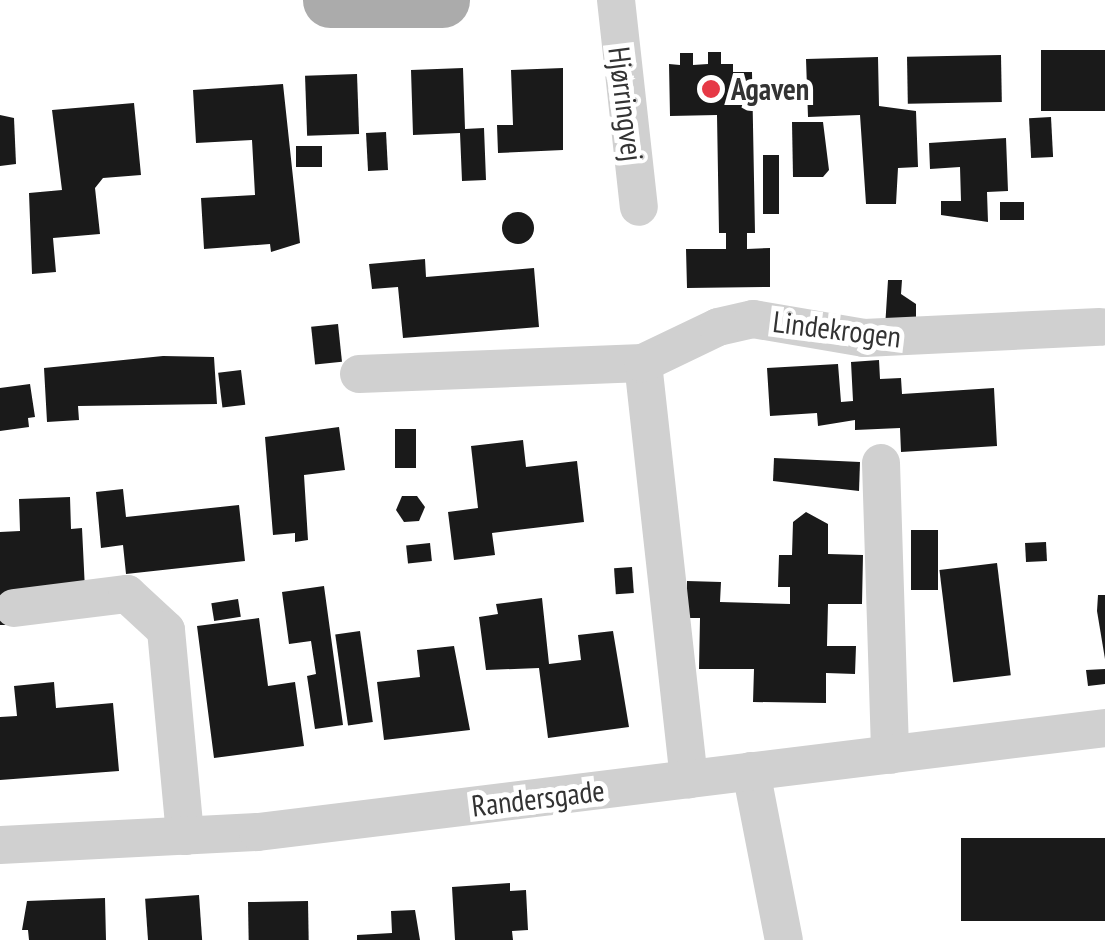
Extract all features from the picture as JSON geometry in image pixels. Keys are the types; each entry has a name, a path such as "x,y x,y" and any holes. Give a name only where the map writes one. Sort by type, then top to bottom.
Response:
{"main road":[{"path":"330,0 442,0"}],"street":[{"name":"Hjørringvej","path":"616,0 639,207"},
{"name":"Lindekrogen","path":"359,374 643,364 718,327 753,319 864,338 1100,327"},
{"path":"643,364 689,779"},
{"path":"881,462 890,755"},
{"path":"14,608 127,594 166,630 185,836"},
{"name":"Randersgade","path":"0,844 185,836 1105,728"},
{"path":"752,771 784,940"}],"building":[{"path":"1041,50 1105,50 1105,111 1041,111"},
{"path":"708,52 721,52 721,64 733,64 733,72 752,72 755,233 747,233 747,249 770,248 770,287 687,288 686,249 726,249 726,233 719,233 717,115 670,116 669,64 680,65 680,53 693,53 693,65 708,64"},
{"path":"1001,55 1002,102 908,104 907,57"},
{"path":"878,57 879,106 916,111 918,167 898,168 896,204 866,204 860,115 808,117 806,59"},
{"path":"463,68 465,129 484,128 486,180 462,181 460,133 413,135 411,70"},
{"path":"563,68 563,150 498,153 497,125 513,125 511,70"},
{"path":"357,74 359,134 307,136 305,76"},
{"path":"283,84 300,243 271,252 270,244 204,249 201,198 255,195 252,140 196,143 193,90"},
{"path":"134,103 141,175 103,178 95,188 100,234 53,238 56,272 32,274 29,193 62,190 52,110"},
{"path":"0,115 14,118 16,164 0,166"},
{"path":"1051,117 1053,157 1031,158 1029,118"},
{"path":"792,122 823,122 829,170 823,177 793,177"},
{"path":"386,132 388,170 368,171 366,133"},
{"path":"1006,138 1008,191 987,192 988,222 941,215 941,201 961,201 960,167 930,169 929,143"},
{"path":"296,146 322,146 322,167 296,167"},
{"path":"763,155 779,155 779,214 763,214"},
{"path":"1000,202 1024,202 1024,220 1000,220"},
{"path":"518,212 529,217 534,228 529,239 518,244 507,239 502,228 507,217"},
{"path":"425,259 426,277 534,268 539,327 403,338 398,287 372,289 369,264"},
{"path":"888,280 902,280 901,294 916,304 916,328 885,328"},
{"path":"338,324 342,362 315,365 311,327"},
{"path":"163,356 214,357 217,404 78,406 79,420 47,422 44,368"},
{"path":"879,360 880,379 901,378 902,394 994,388 997,446 901,452 900,428 855,430 855,420 818,426 817,413 770,416 767,368 838,364 841,402 853,401 851,362"},
{"path":"241,370 245,405 222,408 218,373"},
{"path":"30,384 35,417 28,418 29,427 0,431 0,388"},
{"path":"339,427 345,470 304,475 308,540 295,542 295,533 273,535 265,437"},
{"path":"395,429 416,429 416,468 395,468"},
{"path":"523,440 526,467 577,461 584,522 492,533 495,555 454,560 448,512 478,508 471,446"},
{"path":"774,458 860,462 859,491 773,481"},
{"path":"123,489 126,517 239,505 245,561 126,574 123,545 101,548 96,492"},
{"path":"402,496 417,496 425,507 419,521 404,522 396,510"},
{"path":"70,497 71,529 82,528 85,590 15,625 0,625 0,532 20,531 19,499"},
{"path":"806,512 828,524 828,554 863,555 862,604 828,604 827,646 856,646 855,674 826,673 826,703 753,702 754,669 699,669 700,618 686,618 687,581 721,582 720,602 790,604 790,587 778,587 779,555 792,555 793,522"},
{"path":"911,530 938,530 938,590 911,590"},
{"path":"1046,542 1047,561 1026,562 1025,543"},
{"path":"430,543 432,561 408,563 406,546"},
{"path":"997,563 1011,675 953,682 939,570"},
{"path":"632,567 634,593 616,594 614,568"},
{"path":"324,586 343,725 315,729 307,676 316,674 311,641 289,644 282,592"},
{"path":"1098,595 1105,595 1105,659 1097,611"},
{"path":"542,598 549,664 581,660 578,635 613,631 629,727 548,738 539,668 486,670 479,617 498,614 496,604"},
{"path":"238,599 241,617 214,621 211,603"},
{"path":"259,618 268,686 295,682 304,746 214,758 197,626"},
{"path":"360,631 373,722 348,726 335,634"},
{"path":"454,646 470,730 384,740 377,682 420,677 417,650"},
{"path":"1105,669 1105,684 1088,686 1086,670"},
{"path":"54,682 56,708 113,703 119,771 0,780 0,717 17,716 14,686"},
{"path":"961,838 1105,838 1105,921 961,921"},
{"path":"510,883 510,891 526,890 528,930 512,931 513,940 455,940 452,887"},
{"path":"199,895 202,940 148,940 145,899"},
{"path":"105,898 106,940 29,940 28,930 22,930 27,901"},
{"path":"308,901 309,940 249,940 248,902"},
{"path":"415,910 420,940 357,940 357,935 392,933 391,911"}],"place":[{"name":"Agaven","path":"711,89"}]}
